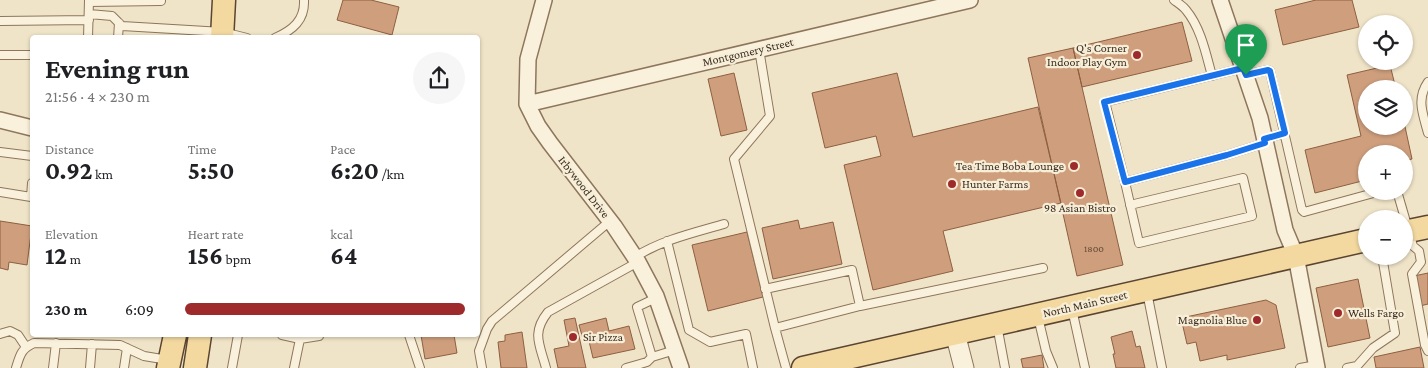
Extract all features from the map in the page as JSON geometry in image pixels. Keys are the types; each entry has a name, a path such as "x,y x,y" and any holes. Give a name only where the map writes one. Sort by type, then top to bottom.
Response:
{"main road":[{"path":"223,35 224,0"},
{"name":"North Main Street","path":"803,368 850,362 996,323 1358,242"},
{"path":"169,364 175,337"},
{"path":"195,368 200,337"}],"street":[{"path":"526,104 528,59 544,0"},
{"name":"Montgomery Street","path":"526,104 970,0"},
{"path":"1220,0 1260,118 1285,230 1296,256 1317,366"},
{"name":"Irbywood Drive","path":"526,104 538,126 610,221 636,260 656,298 681,368"},
{"path":"0,120 30,128"},
{"path":"955,333 964,368"}],"lane":[{"path":"282,35 288,32 300,20 304,12 304,0"},
{"path":"1174,0 1186,9 1195,24 1212,76"},
{"path":"88,35 89,1 161,1"},
{"path":"0,21 112,16 122,26 223,35"},
{"path":"118,35 119,23"},
{"path":"759,49 770,116 734,159 774,328 786,368"},
{"path":"0,55 30,55"},
{"path":"1130,205 1243,178 1252,216 1139,243 1104,102 1212,76 1268,70 1270,71 1302,210 1304,212 1358,197"},
{"path":"1428,82 1422,91 1422,108 1428,133"},
{"path":"1125,182 1227,155 1285,133"},
{"path":"0,152 30,156"},
{"path":"0,192 30,197"},
{"path":"482,368 479,350 492,321 610,221"},
{"path":"546,368 538,338 538,328 548,312 636,260 647,249 724,224"},
{"path":"667,241 689,330 710,342 746,334 753,368"},
{"path":"1413,246 1419,251 1421,262 1412,274 1425,345 1428,351"},
{"path":"1347,368 1358,366 1373,348 1395,333 1384,265"},
{"path":"774,328 860,306 1043,268"},
{"path":"765,289 852,270 860,306"},
{"path":"1146,290 1162,368"},
{"path":"652,357 637,307 656,298"},
{"path":"1071,307 1085,368"},
{"path":"1038,314 1046,351 1053,368"},
{"path":"996,323 1005,368"},
{"path":"0,334 10,332 18,336 26,347"},
{"path":"232,368 238,337"},
{"path":"291,337 300,339 313,337"},
{"path":"410,337 420,368"},
{"path":"294,368 300,339"},
{"path":"16,368 21,353 26,347 34,343 120,345 144,356 169,364"},
{"path":"53,368 56,343"},
{"path":"90,368 92,344"},
{"path":"124,368 127,348"},
{"path":"626,368 643,366 652,357 675,350"},
{"path":"1300,368 1317,366"}],"building":[{"path":"343,0 371,0 399,7 392,35 337,20"},
{"path":"1316,0 1352,0 1358,27 1283,45 1275,10"},
{"path":"1182,22 1192,61 1082,87 1073,48"},
{"path":"1073,48 1123,265 1077,276 1028,58"},
{"path":"1368,70 1391,70 1394,80 1358,80 1358,123 1347,75"},
{"path":"734,73 747,130 721,136 708,79"},
{"name":"Hunter Farms","path":"897,73 913,137 1038,107 1061,203 943,231 953,271 873,290 844,165 881,156 876,136 825,148 812,93"},
{"path":"1407,135 1409,145 1358,145 1358,182 1315,193 1305,150 1361,136"},
{"path":"798,220 800,229 833,222 842,264 773,279 762,228"},
{"path":"0,221 30,226 27,265 9,262 8,270 0,268"},
{"path":"747,232 763,297 708,311 692,245"},
{"path":"1428,273 1428,304 1420,306 1414,276"},
{"path":"1358,279 1370,338 1328,347 1316,288"},
{"path":"1266,300 1276,305 1285,348 1227,360 1227,355 1200,361 1196,342 1187,344 1181,318"},
{"name":"Sir Pizza","path":"575,318 586,368 558,368 554,349 569,346 564,320"},
{"path":"606,318 609,331 629,326 635,349 593,358 588,337 583,339 579,325"},
{"path":"1132,331 1136,347 1140,346 1145,368 1116,368 1111,337"},
{"path":"522,332 527,368 501,368 498,342 505,341 505,335"},
{"path":"421,337 454,337 457,353 425,359"},
{"path":"1420,347 1424,368 1376,368 1374,357"},
{"path":"1042,355 1044,368 1023,368 1021,359"}],"place":[{"name":"Q's Corner Indoor Play Gym","path":"1137,55"},
{"name":"Tea Time Boba Lounge","path":"1074,166"},
{"name":"Hunter Farms","path":"952,184"},
{"name":"98 Asian Bistro","path":"1080,193"},
{"name":"Wells Fargo","path":"1338,313"},
{"name":"Magnolia Blue","path":"1257,320"},
{"name":"Sir Pizza","path":"573,337"}],"route":[{"path":"1243,68 1246,75 1270,71 1285,133 1264,139 1265,143 1227,155 1125,182 1104,102 1243,68"}]}
